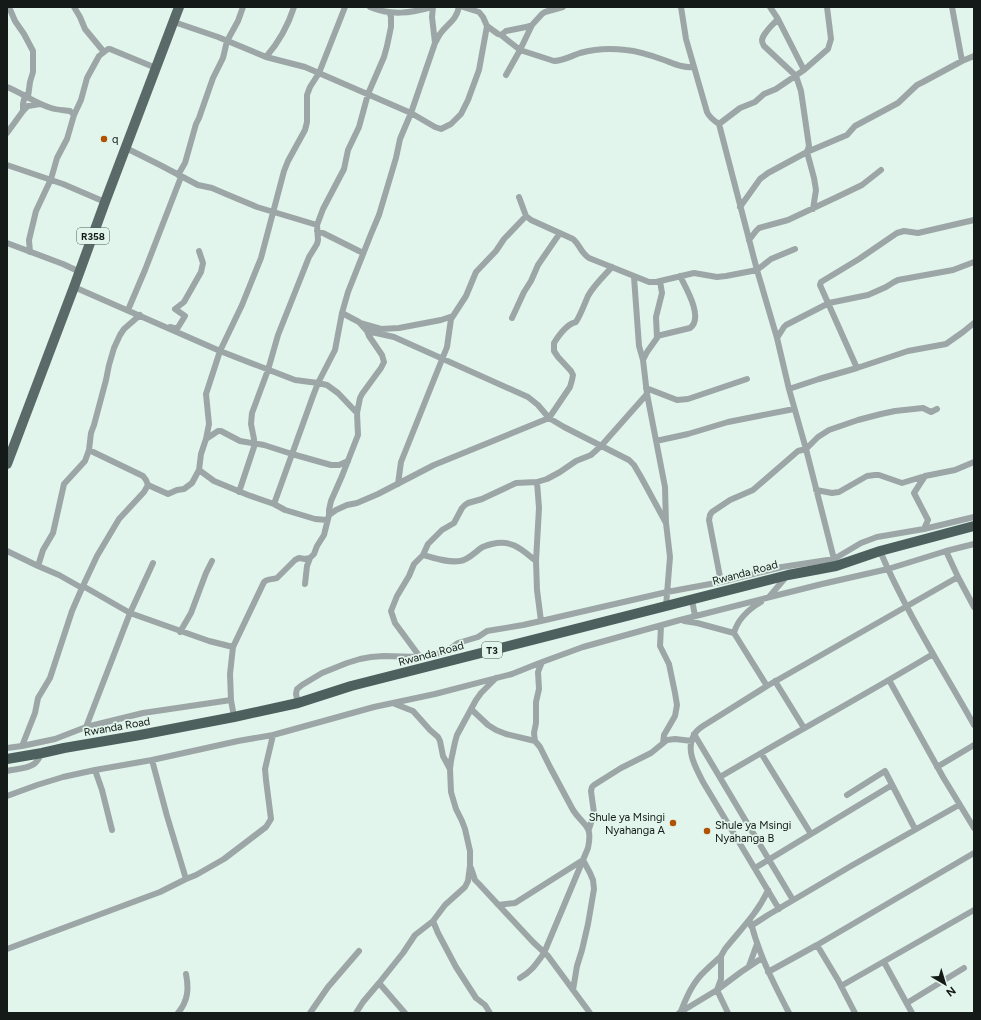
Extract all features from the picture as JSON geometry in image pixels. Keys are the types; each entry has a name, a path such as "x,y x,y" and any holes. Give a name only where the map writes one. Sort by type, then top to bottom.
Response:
{"highway":[{"name":"Rwanda Road","path":"7,758 140,735 298,702 351,686 692,600 974,526"}],"main road":[{"name":"R358","path":"7,464 179,7"}],"street":[{"path":"10,7 15,21 33,51 33,72 23,104 23,111"},
{"path":"74,7 86,29 104,52"},
{"path":"128,310 148,264 185,163 196,124 223,58 227,41 238,21 243,7"},
{"path":"266,57 282,36 294,7"},
{"path":"89,450 143,476 148,485 168,494 184,489 192,483 199,470 201,454 206,439 208,424 206,394 220,351 242,305 261,258 284,171 308,122 307,95 319,73 345,7"},
{"path":"370,7 382,11 402,13 409,13 432,7 435,43"},
{"path":"274,504 318,382 335,350 342,313 352,280 379,215 400,140 435,43 440,35 455,19 461,7 479,12 487,26 520,50 554,61 559,61 589,51 627,50 684,67 694,67"},
{"path":"506,75 532,25 543,13 563,7"},
{"path":"681,7 686,39 707,112 712,119 719,124 756,270 777,338 794,409 806,449 835,563"},
{"path":"770,7 778,19 804,70"},
{"path":"719,124 740,108 755,102 764,94 776,89 796,76 828,49 832,39 827,7"},
{"path":"952,7 962,61"},
{"path":"239,492 253,452 254,443 251,424 252,413 268,370 278,335 309,257 317,244 317,228 323,210 344,170 348,150 361,122 368,94 384,57 391,27 390,12"},
{"path":"778,19 762,39 763,44 796,76 801,91 809,146 807,152 816,190 813,208"},
{"path":"174,22 266,57 305,67 411,113 435,127 442,129 452,124 461,114 474,85 479,70 487,26"},
{"path":"501,36 506,31 532,25"},
{"path":"30,252 29,240 36,211 51,179 57,158 67,139 73,110 78,107 87,78 99,56 108,49 112,49 156,68"},
{"path":"740,207 763,176 807,152 847,135 856,126 898,103 917,85 974,56"},
{"path":"7,87 40,104 72,113"},
{"path":"7,133 28,106 31,106 32,104 40,104"},
{"path":"126,148 160,164 198,185 317,228 323,233 363,253"},
{"path":"7,165 51,179 105,202"},
{"path":"749,240 759,228 788,220 862,185 881,170"},
{"path":"519,197 526,216 531,220 573,239 582,253 589,258 649,282 698,273 717,277 756,270 771,259 795,249"},
{"path":"398,484 401,462 449,342 451,320 466,296 476,272 526,216"},
{"path":"857,368 829,302 820,285 821,282 859,259 897,233 904,231 918,233 974,220"},
{"path":"512,318 538,265 560,233"},
{"path":"7,243 80,272"},
{"path":"164,326 177,328 185,316 175,310 184,302 201,272 203,263 199,251"},
{"path":"777,338 786,325 829,302 868,295 898,280 953,270 974,262"},
{"path":"328,518 331,512 341,507 357,503 378,494 434,466 548,418 570,387 573,375 554,351 554,343 563,331 572,323 576,322 589,295 612,267"},
{"path":"657,336 693,326 695,309 680,276"},
{"path":"634,277 639,346 643,360 646,391 665,487 666,522 670,557 666,606"},
{"path":"643,360 657,336 656,317 662,293 660,281"},
{"path":"74,287 220,351 268,370 295,380 323,383 332,388 357,413"},
{"path":"342,313 359,322 381,329 406,327 453,316"},
{"path":"38,566 43,550 53,532 64,484 85,461 89,450 91,434 114,348 124,329 140,315"},
{"path":"304,584 307,566 322,538 331,501 358,435 357,413 360,398 384,362 382,355 367,331 359,322"},
{"path":"789,389 908,351 946,344 974,323"},
{"path":"367,331 394,336 528,397 538,405 548,418 629,460 634,465 666,522"},
{"path":"646,391 677,400 688,399 747,379"},
{"path":"420,657 395,623 391,611 397,596 409,576 414,564 423,555 430,541 442,530 454,523 462,508 468,503 516,483 537,482 552,476 576,461 591,455 601,446 646,391"},
{"path":"721,582 709,520 710,514 730,500 753,490 798,451 806,449 818,437 829,430 858,420 895,411 924,408 930,412 937,409"},
{"path":"656,442 728,422 794,409"},
{"path":"206,439 218,431 221,431 240,441 272,447 331,465 339,465 348,461"},
{"path":"816,490 832,493 839,492 871,475 879,475 902,483 925,476 955,470 974,462"},
{"path":"199,470 214,481 239,492 274,504 285,510 311,519 328,518"},
{"path":"924,529 928,520 914,493 925,476"},
{"path":"537,482 539,508 536,590 541,620"},
{"path":"22,746 35,713 38,698 50,678 72,611 82,587 97,556 119,519 144,492 148,485"},
{"path":"298,702 296,694 297,689 302,684 322,673 360,659 384,656 420,657 448,651 458,643 478,638 487,631 523,625 667,592 721,582 782,567 835,563 842,554 868,540 974,518"},
{"path":"423,555 460,561 472,555 481,548 497,542 513,544 536,561"},
{"path":"7,796 48,781 95,770 273,735 374,707 436,694 512,674 583,647 695,616 888,569 974,544"},
{"path":"7,551 59,575 130,613 180,632 218,644 234,647"},
{"path":"880,551 933,654 971,713 974,725"},
{"path":"946,551 958,578 974,607"},
{"path":"234,716 231,700 230,674 234,647 264,582 268,579 276,578 297,558 310,558"},
{"path":"180,632 191,613 212,561"},
{"path":"86,727 130,613 153,562"},
{"path":"734,633 745,613 752,607 770,597 788,575"},
{"path":"779,909 700,776 690,749 694,734 703,726 775,681 958,578"},
{"path":"692,600 695,616"},
{"path":"680,620 734,633 767,686"},
{"path":"661,626 660,646 669,664 676,705 675,716 664,735 663,743"},
{"path":"720,777 933,654"},
{"path":"520,978 534,967 544,953 590,840 589,830 586,824 573,810 540,747 535,741 534,733 536,723 536,702 539,689 538,672 542,662"},
{"path":"356,1013 363,1002 403,953 415,935 433,921 445,905 466,887 470,866 470,851 465,829 456,810 451,792 450,769 457,735 476,700 481,693 497,678"},
{"path":"889,680 937,767 974,828"},
{"path":"775,681 804,728"},
{"path":"7,748 55,739 86,727 143,713 231,700"},
{"path":"392,703 413,711 438,737 443,756 450,769"},
{"path":"471,709 488,725 496,730 535,741"},
{"path":"694,734 793,900"},
{"path":"7,950 160,892 196,875 224,859 266,827 271,819 265,769 273,735"},
{"path":"589,830 594,813 591,791 594,785 621,768 651,753 667,740 675,739 692,741"},
{"path":"937,767 974,745"},
{"path":"7,771 33,765 42,753"},
{"path":"761,753 811,834"},
{"path":"152,760 186,879"},
{"path":"95,770 102,790 112,830"},
{"path":"847,795 885,771 915,830"},
{"path":"755,868 892,785"},
{"path":"751,922 779,909 959,804"},
{"path":"768,972 974,853"},
{"path":"498,905 514,903 583,860"},
{"path":"573,990 577,966 588,924 594,889 593,880 583,860"},
{"path":"470,866 475,880 548,956 590,1013"},
{"path":"728,1013 717,990 721,979 722,956 724,949 751,922 768,890"},
{"path":"841,986 974,910"},
{"path":"433,921 456,967 476,998 485,1005 490,1013"},
{"path":"751,922 762,958 789,1013"},
{"path":"749,966 757,944"},
{"path":"817,945 855,1013"},
{"path":"310,1013 328,987 359,951"},
{"path":"680,1012 686,996 694,983 722,956"},
{"path":"680,1012 717,990 762,958"},
{"path":"884,962 912,1013"},
{"path":"907,1003 964,968"},
{"path":"178,1013 184,1005 188,990 186,974"},
{"path":"380,983 405,1013"}],"place":[{"name":"q","path":"104,139"},
{"name":"Shule ya Msingi Nyahanga A","path":"673,823"},
{"name":"Shule ya Msingi Nyahanga B","path":"707,831"}]}
